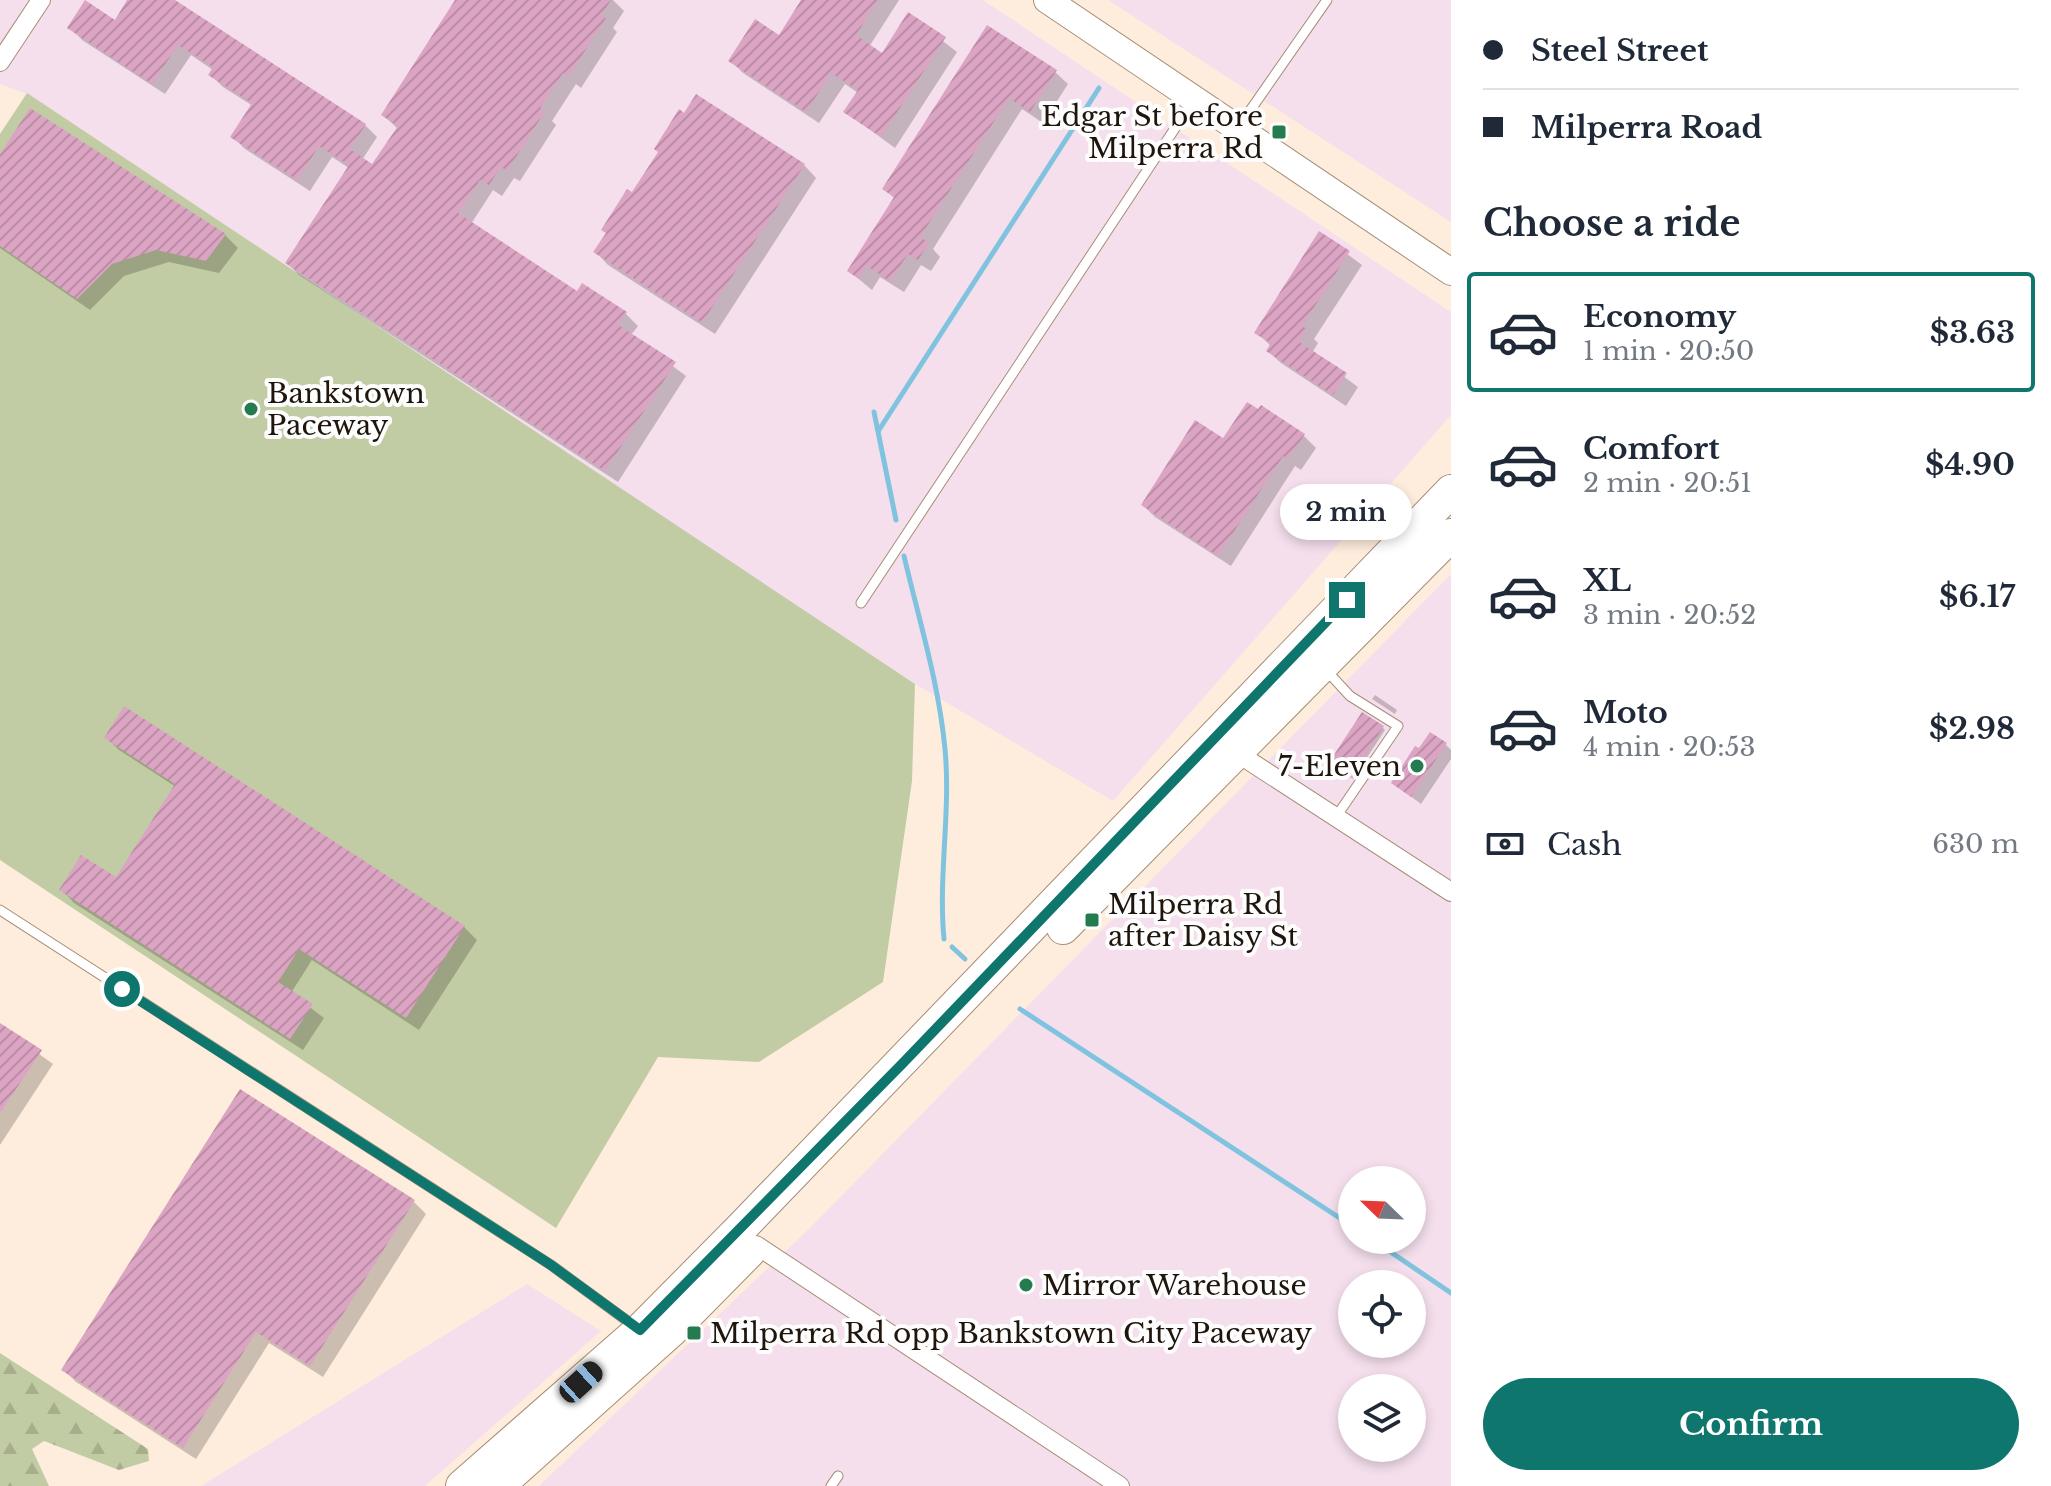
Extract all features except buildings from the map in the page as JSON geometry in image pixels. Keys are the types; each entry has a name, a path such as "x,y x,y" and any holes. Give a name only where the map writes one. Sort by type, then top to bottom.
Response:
{"highway":[{"path":"462,1486 640,1330 903,1063 1451,491"},
{"path":"498,1486 672,1330 1234,751 1451,535"}],"main road":[{"path":"1047,0 1283,155 1324,189 1451,272"},
{"path":"1283,155 1319,170 1451,254"}],"street":[{"path":"0,62 41,0"},
{"path":"1234,751 1451,892"},
{"path":"756,1245 1120,1486"}],"lane":[{"path":"1238,127 1327,0"},
{"path":"861,603 1195,98"},
{"path":"1321,665 1350,696 1398,726 1336,817"},
{"path":"0,910 537,1256 640,1330"},
{"path":"831,1486 838,1476"}],"shaded area":[{"path":"0,0 983,0 1451,312 1451,415 1113,801 915,684 27,94 0,84"},
{"path":"1108,0 1451,0 1451,222"},
{"path":"1451,574 1451,1486 539,1486 810,1228"},
{"path":"527,1284 601,1331 425,1486 201,1486"}],"green space":[{"name":"Bankstown Paceway","path":"27,93 915,684 912,781 883,982 759,1062 658,1057 556,1228 0,860 0,134"},
{"path":"0,1353 148,1449 149,1461 119,1470 44,1441 32,1449 49,1486 0,1486"}],"waterway":[{"path":"879,430 1099,88"},
{"path":"874,412 896,520"},
{"path":"904,556 933,676 945,749 944,939"},
{"path":"952,947 965,959"},
{"path":"1020,1009 1338,1217"},
{"path":"1394,1254 1451,1293"}],"place":[{"name":"Edgar St before Milperra Rd","path":"1279,132"},
{"name":"Bankstown Paceway","path":"251,409"},
{"name":"7-Eleven","path":"1417,766"},
{"name":"Milperra Rd after Daisy St","path":"1092,920"},
{"name":"Mirror Warehouse","path":"1026,1285"},
{"name":"Milperra Rd opp Bankstown City Paceway","path":"694,1333"}],"route":[{"path":"122,989 551,1265 640,1330 903,1063 1347,600"}]}
